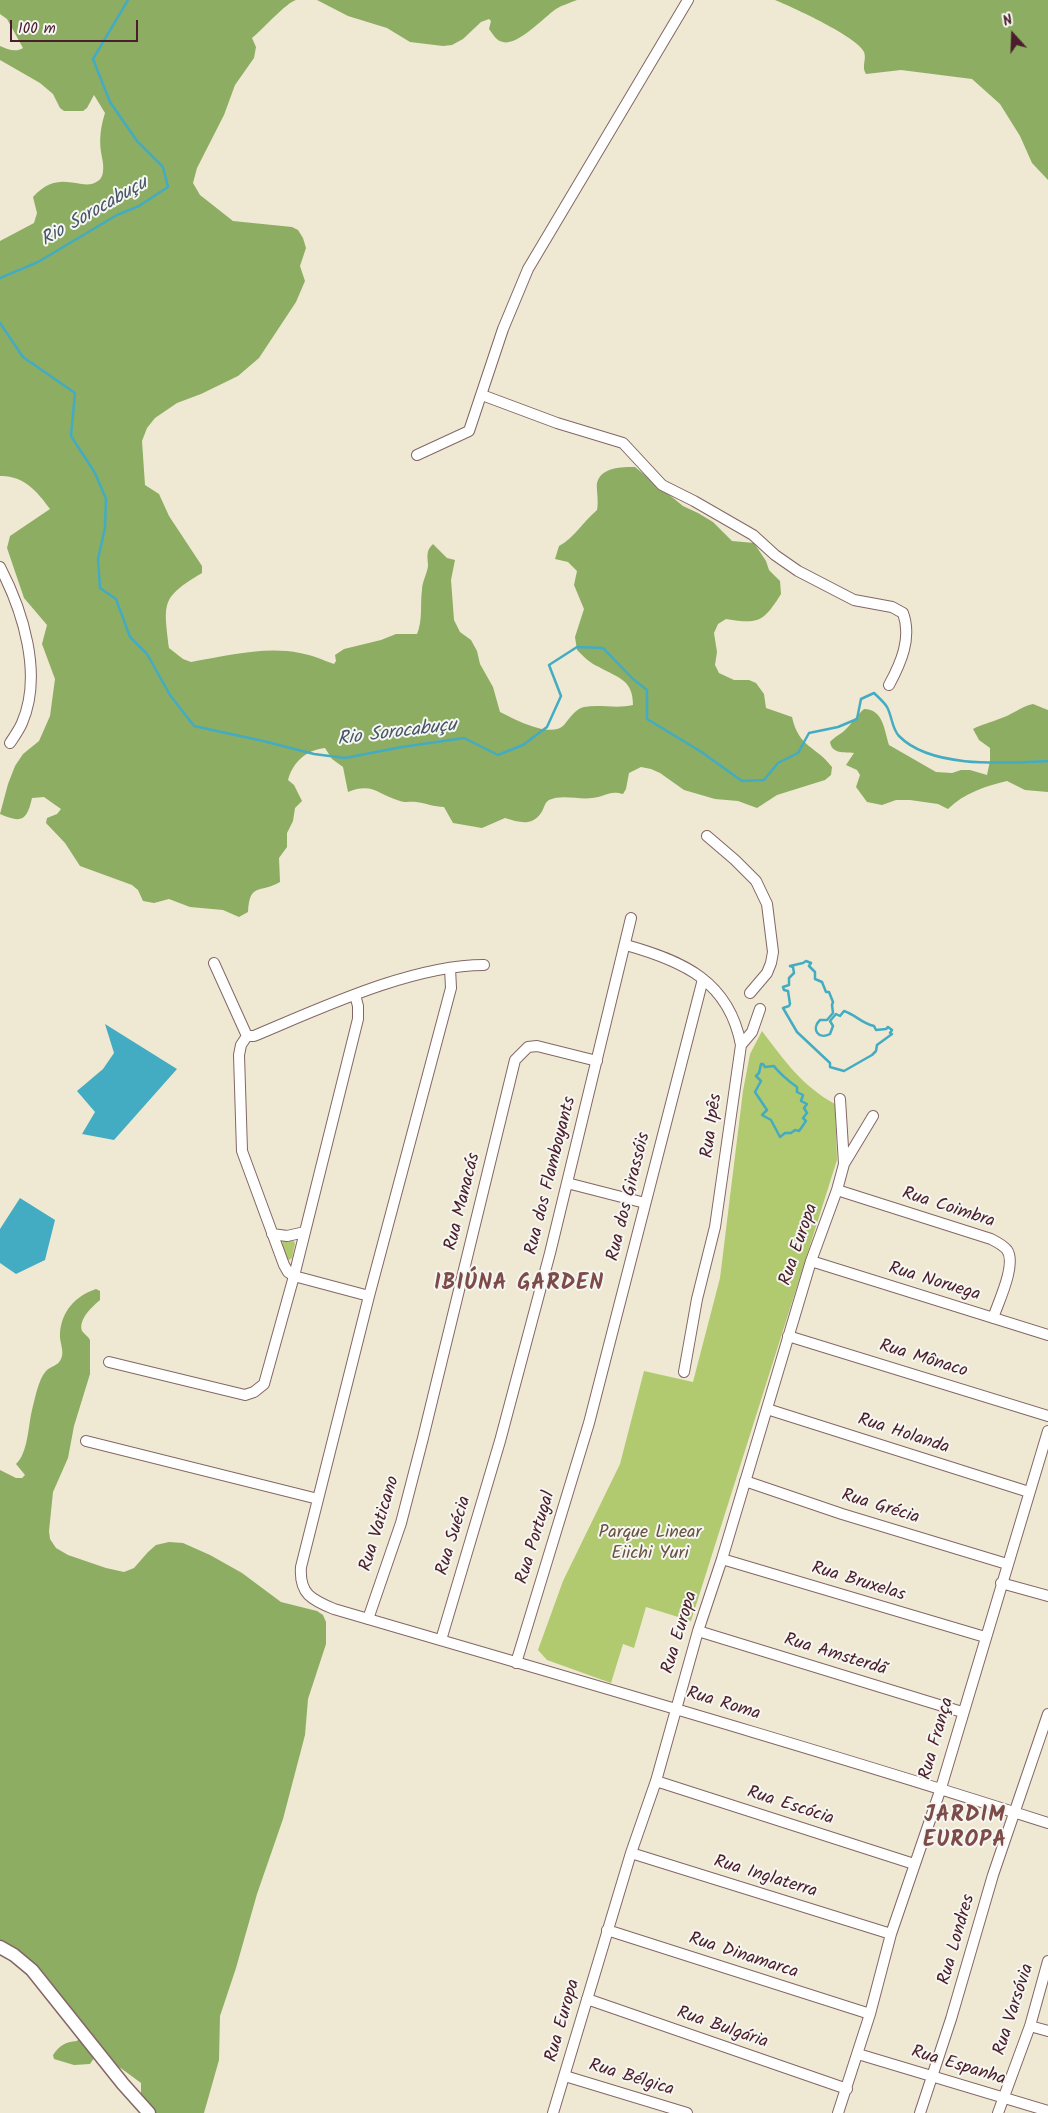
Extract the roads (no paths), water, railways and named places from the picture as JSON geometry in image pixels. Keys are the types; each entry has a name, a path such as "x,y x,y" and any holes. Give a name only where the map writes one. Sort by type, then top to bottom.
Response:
{"street":[{"path":"417,455 469,431 503,329 528,269 688,0"},
{"path":"482,395 557,423 623,443 662,485 753,535 775,555 798,571 854,600 892,607 904,613 908,626 905,646 899,667 889,685"},
{"path":"0,567 17,602 23,620 29,656 27,711 22,725 10,743"},
{"path":"707,836 756,881 767,904 773,952 771,964 767,973 750,993"},
{"name":"Rua dos Flamboyants","path":"500,1441 567,1183 631,918"},
{"name":"Rua Ipês","path":"626,945 676,961 703,979 724,999 732,1012 738,1028 741,1045 715,1227 697,1300 684,1372"},
{"path":"214,963 247,1036"},
{"path":"247,1036 254,1036 354,995 393,982 466,965 484,965"},
{"path":"86,1441 318,1499 369,1296 451,988 450,968"},
{"name":"Rua dos Girassóis","path":"589,1423 703,979"},
{"path":"109,1362 245,1395 262,1387 266,1380 294,1276 358,1019 358,1006 354,995"},
{"path":"741,1045 752,1032 760,1009"},
{"path":"247,1036 241,1045 239,1055 242,1151 284,1265 294,1276 369,1296"},
{"name":"Rua Manacás","path":"423,1438 515,1060 528,1047 537,1046 597,1061"},
{"name":"Rua Europa","path":"840,1099 844,1164"},
{"name":"Rua Europa","path":"553,2113 607,1930 656,1781 698,1631 722,1559 810,1261 837,1190 844,1164 874,1116"},
{"path":"567,1183 645,1203"},
{"name":"Rua Coimbra","path":"837,1190 991,1239 1002,1245 1008,1251 1010,1267 993,1318"},
{"path":"272,1234 287,1236 305,1232"},
{"name":"Rua Noruega","path":"810,1261 1048,1335"},
{"name":"Rua Mônaco","path":"788,1336 1048,1416"},
{"name":"Rua Holanda","path":"767,1409 1029,1492"},
{"name":"Rua Portugal","path":"516,1663 589,1423"},
{"name":"Rua França","path":"838,2113 870,2014 890,1934 941,1788 962,1712 1048,1431"},
{"name":"Rua Vaticano","path":"368,1619 400,1523 423,1438"},
{"name":"Rua Suécia","path":"441,1640 500,1441"},
{"name":"Rua Grécia","path":"745,1481 1007,1564"},
{"name":"Rua Roma","path":"318,1499 301,1567 301,1580 305,1591 316,1602 941,1788 1048,1823"},
{"name":"Rua Bruxelas","path":"722,1559 985,1637"},
{"path":"1001,1583 1048,1596"},
{"name":"Rua Amsterdã","path":"698,1631 962,1712"},
{"name":"Rua Londres","path":"920,2113 931,2076 952,2019 993,1876 1014,1812 1044,1738 1048,1714"},
{"name":"Rua Escócia","path":"656,1781 914,1864"},
{"name":"Rua Inglaterra","path":"631,1854 890,1934"},
{"name":"Rua Dinamarca","path":"607,1930 870,2014"},
{"path":"0,1948 14,1955 32,1970 122,2084 150,2113"},
{"name":"Rua Varsóvia","path":"998,2113 1030,2026 1048,1961"},
{"name":"Rua Bulgária","path":"587,1999 847,2089"},
{"path":"1030,2026 1048,2031"},
{"name":"Rua Espanha","path":"858,2054 1048,2111"},
{"name":"Rua Bélgica","path":"565,2076 687,2113"}],"water":[{"path":"105,1024 177,1069 114,1140 82,1134 95,1112 77,1091 103,1069 114,1053"},
{"path":"20,1198 55,1220 45,1260 16,1274 0,1263 0,1229"}],"waterway":[{"name":"Rio Sorocabuçu","path":"0,278 38,262 117,215 139,206 168,187 163,167 137,141 110,102 93,59 128,0"},
{"name":"Rio Sorocabuçu","path":"0,323 23,357 75,393 71,436 95,473 106,499 105,528 98,559 100,588 116,599 130,637 147,654 170,695 194,726 314,754 345,758 464,738 498,755 523,745 547,727 561,696 549,665 577,647 603,648 633,679 647,690 647,719 700,751 742,781 764,780 778,763 798,753 809,733 838,727 857,719 861,699 874,693 887,707 899,736 913,747 930,754 970,762 1012,763 1048,761"},
{"path":"806,961 811,963 809,966 815,972 815,979 822,982 833,1002 833,1013 827,1020 820,1020 817,1023 816,1030 819,1035 830,1034 833,1026 830,1021 836,1014 840,1016 844,1011 874,1026 876,1030 888,1027 892,1030 890,1033 892,1034 877,1045 876,1051 872,1055 844,1071 830,1067 830,1063 797,1032 783,1008 790,1004 788,991 784,990 783,987 789,985 789,978 794,973 793,967 790,966 806,961"},
{"path":"761,1064 765,1067 774,1066 797,1087 797,1092 803,1095 801,1101 807,1104 804,1108 807,1113 803,1118 806,1121 799,1131 795,1130 791,1133 785,1133 780,1137 771,1120 762,1115 767,1110 755,1092 761,1081 756,1076 759,1073 761,1064"}],"district":[{"name":"IBIÚNA GARDEN","path":"519,1285"},
{"name":"JARDIM EUROPA","path":"965,1830"}],"park label":[{"name":"Parque Linear Eiichi Yuri","path":"650,1544"}]}
